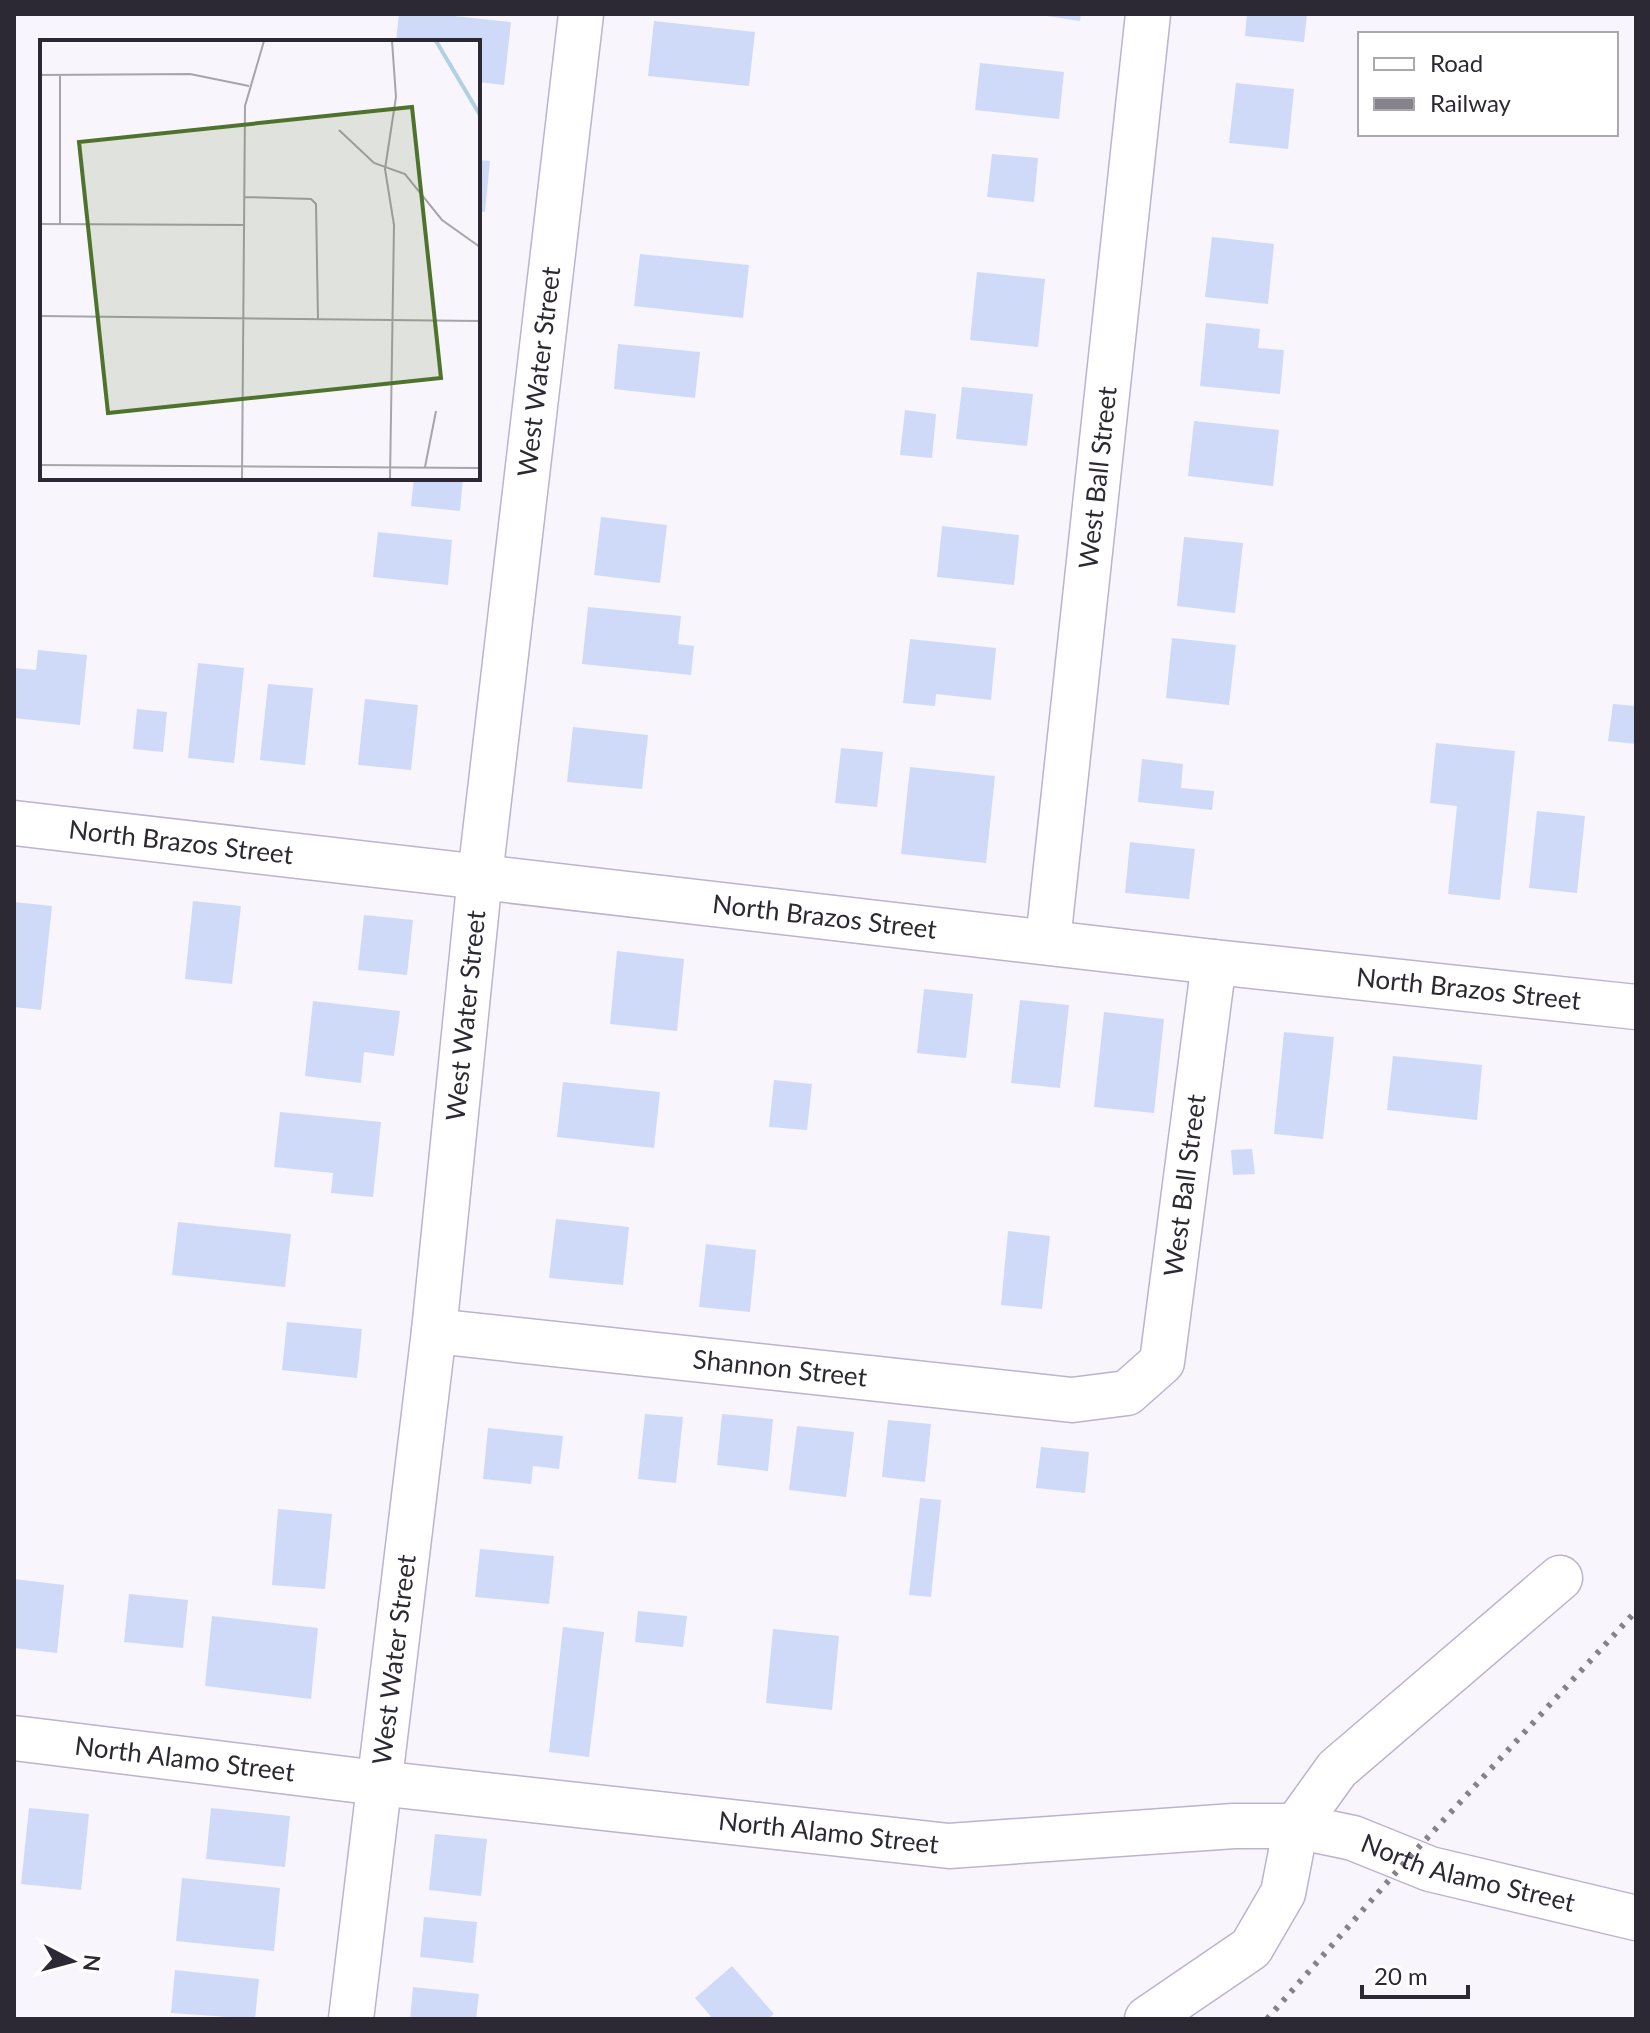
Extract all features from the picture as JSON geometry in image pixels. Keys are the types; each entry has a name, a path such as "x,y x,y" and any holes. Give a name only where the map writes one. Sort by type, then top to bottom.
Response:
{"street":[{"name":"West Water Street","path":"351,2019 434,1331 480,876 581,14"},
{"name":"West Ball Street","path":"1048,941 1148,14"},
{"name":"North Brazos Street","path":"14,823 1214,962 1636,1007"},
{"name":"West Ball Street","path":"1127,1393 1162,1362 1214,962"},
{"name":"Shannon Street","path":"434,1331 1072,1400 1127,1393"},
{"path":"1147,2019 1251,1948 1283,1893 1296,1826 1337,1769 1560,1578"},
{"name":"North Alamo Street","path":"14,1738 378,1783 949,1846 1234,1826 1296,1826 1353,1838 1430,1869 1636,1918"}],"building":[{"path":"399,14 435,14 511,22 504,85 480,82 480,40 396,40"},
{"path":"1034,14 1081,14 1080,21"},
{"path":"1247,14 1307,14 1304,42 1245,36"},
{"path":"654,21 755,32 749,86 648,76"},
{"path":"980,63 1064,72 1059,119 975,110"},
{"path":"1236,83 1294,89 1288,149 1229,143"},
{"path":"992,154 1038,158 1034,202 987,197"},
{"path":"480,160 490,161 485,212 480,211"},
{"path":"1212,237 1274,244 1268,304 1205,297"},
{"path":"640,254 749,265 743,318 634,306"},
{"path":"977,272 1045,279 1038,347 970,340"},
{"path":"1206,323 1260,329 1258,348 1284,350 1280,394 1200,386"},
{"path":"618,344 700,352 695,398 614,389"},
{"path":"962,387 1033,394 1027,446 956,439"},
{"path":"905,410 936,414 932,458 900,455"},
{"path":"1194,421 1279,430 1273,486 1188,476"},
{"path":"414,480 463,480 460,511 411,506"},
{"path":"601,517 667,525 660,583 594,575"},
{"path":"942,526 1019,535 1014,585 937,577"},
{"path":"378,532 452,540 448,585 373,577"},
{"path":"1184,537 1243,543 1235,613 1177,606"},
{"path":"588,607 681,616 678,644 694,646 691,675 582,664"},
{"path":"1172,638 1236,645 1229,705 1166,698"},
{"path":"910,639 996,648 991,700 936,694 935,706 903,703"},
{"path":"38,650 87,655 80,725 14,718 14,668 36,670"},
{"path":"198,663 244,668 234,763 188,758"},
{"path":"268,684 313,688 305,765 260,760"},
{"path":"365,699 418,705 411,770 358,765"},
{"path":"1613,704 1636,706 1636,744 1608,741"},
{"path":"137,709 167,712 163,752 133,749"},
{"path":"573,727 648,735 642,789 567,782"},
{"path":"1436,743 1515,751 1500,900 1448,894 1457,806 1430,803"},
{"path":"841,748 883,752 877,807 835,803"},
{"path":"1142,759 1183,764 1181,788 1214,791 1212,810 1138,802"},
{"path":"910,767 995,776 986,863 901,854"},
{"path":"1537,811 1585,816 1577,893 1529,888"},
{"path":"1130,842 1195,849 1189,899 1125,893"},
{"path":"193,901 241,906 232,984 185,979"},
{"path":"14,902 52,906 41,1010 14,1007"},
{"path":"364,915 413,920 407,975 358,970"},
{"path":"617,951 684,959 677,1031 610,1024"},
{"path":"924,989 973,994 966,1058 917,1053"},
{"path":"1020,1000 1069,1005 1060,1088 1011,1083"},
{"path":"313,1001 400,1011 394,1056 364,1052 361,1083 305,1076"},
{"path":"1104,1012 1164,1019 1154,1113 1094,1107"},
{"path":"1284,1032 1334,1037 1323,1139 1274,1134"},
{"path":"1393,1056 1482,1065 1477,1120 1387,1110"},
{"path":"774,1080 812,1084 807,1130 769,1127"},
{"path":"563,1082 660,1092 654,1148 557,1137"},
{"path":"280,1112 381,1122 373,1197 331,1193 333,1173 274,1167"},
{"path":"1252,1149 1255,1174 1233,1175 1231,1150"},
{"path":"556,1219 629,1227 623,1285 549,1278"},
{"path":"178,1222 291,1234 285,1287 172,1275"},
{"path":"1008,1231 1050,1236 1042,1309 1001,1305"},
{"path":"706,1244 756,1250 750,1312 699,1307"},
{"path":"287,1322 362,1329 357,1378 282,1370"},
{"path":"645,1414 683,1417 676,1483 638,1479"},
{"path":"722,1414 773,1419 768,1471 717,1465"},
{"path":"888,1420 931,1424 925,1482 882,1477"},
{"path":"797,1426 854,1432 846,1497 789,1490"},
{"path":"488,1428 563,1436 559,1469 533,1466 531,1484 483,1479"},
{"path":"1041,1447 1089,1452 1085,1493 1036,1488"},
{"path":"920,1498 941,1500 931,1597 909,1595"},
{"path":"278,1509 332,1514 325,1589 272,1585"},
{"path":"480,1549 554,1556 549,1604 475,1597"},
{"path":"14,1579 64,1585 57,1653 14,1648"},
{"path":"129,1594 188,1600 183,1648 124,1642"},
{"path":"638,1611 687,1616 683,1647 635,1642"},
{"path":"212,1616 318,1628 311,1699 205,1686"},
{"path":"563,1627 604,1632 589,1757 549,1752"},
{"path":"773,1629 839,1636 832,1710 766,1703"},
{"path":"29,1808 89,1814 81,1890 21,1884"},
{"path":"211,1808 290,1816 285,1867 206,1859"},
{"path":"435,1834 487,1839 481,1896 429,1890"},
{"path":"182,1878 280,1888 274,1951 176,1941"},
{"path":"424,1917 477,1922 473,1963 420,1957"},
{"path":"732,1966 774,2014 768,2019 713,2019 695,1998"},
{"path":"175,1970 259,1979 255,2019 171,2013"},
{"path":"413,1987 479,1994 476,2019 410,2019"}],"railway":[{"path":"1267,2019 1406,1861 1636,1611"}]}
